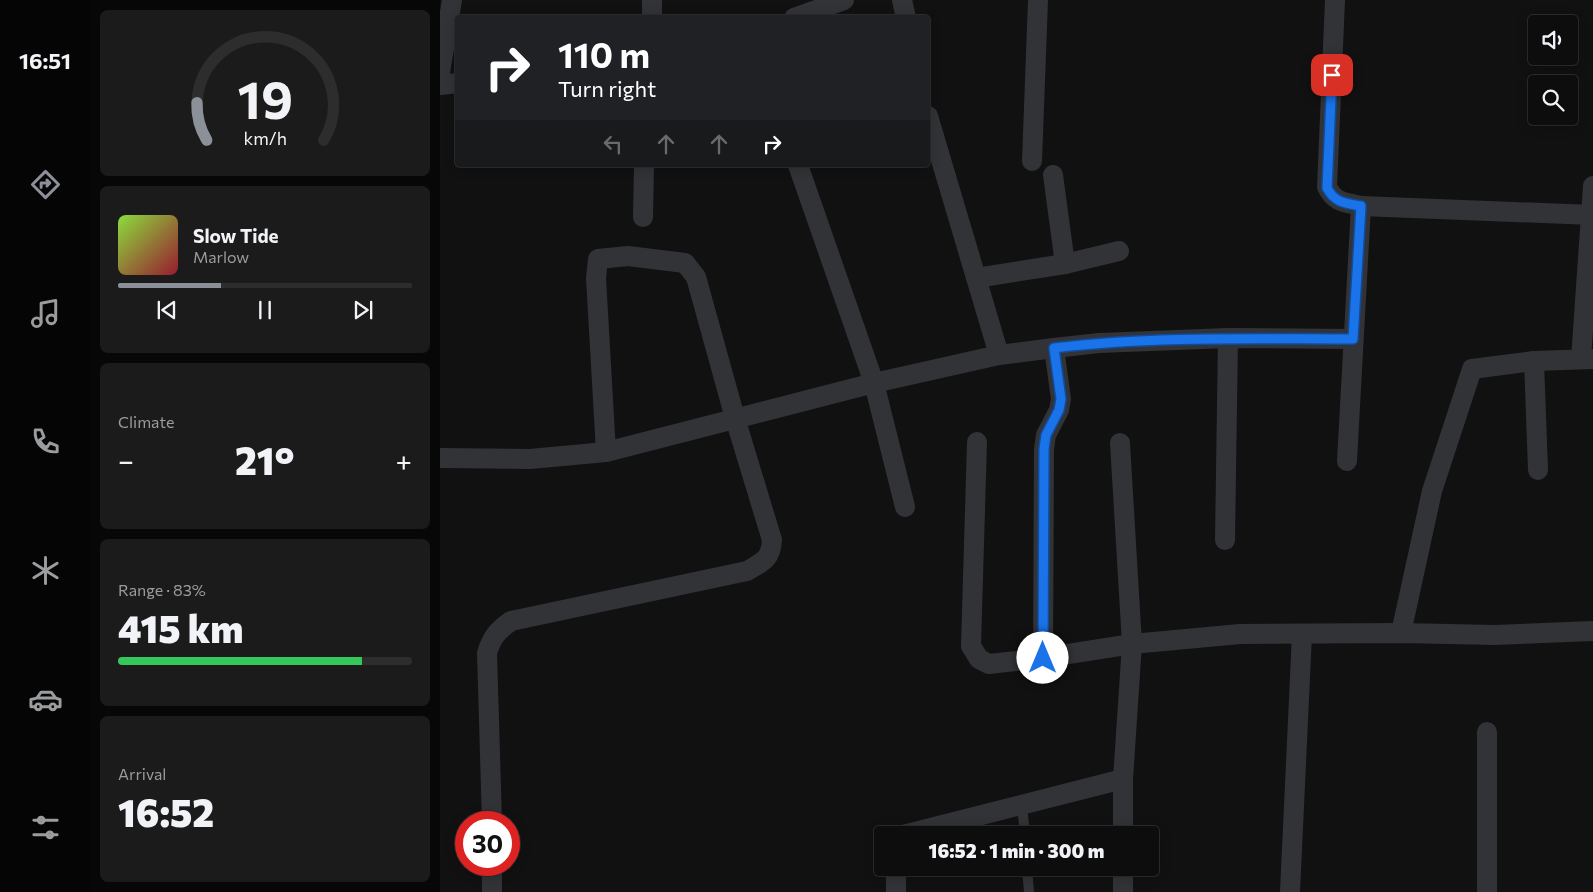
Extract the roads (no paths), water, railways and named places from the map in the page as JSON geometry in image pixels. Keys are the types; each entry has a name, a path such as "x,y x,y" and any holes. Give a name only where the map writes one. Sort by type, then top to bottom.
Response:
{"street":[{"path":"440,72 452,0"},
{"path":"652,0 652,15"},
{"path":"802,15 844,0"},
{"path":"902,0 905,15"},
{"path":"1032,161 1038,0"},
{"path":"1335,0 1327,188 1332,196 1340,201 1361,206 1592,215"},
{"path":"440,85 455,83"},
{"path":"930,123 1000,355"},
{"path":"643,217 644,167"},
{"path":"799,167 874,383 905,507"},
{"path":"1053,175 1065,264"},
{"path":"1401,634 1432,491 1472,369 1534,361 1587,359 1593,186"},
{"path":"1347,461 1361,206"},
{"path":"976,278 1065,264 1119,252"},
{"path":"492,811 487,653 492,638 502,627 511,621 747,571 764,562 771,552 772,540 735,418 696,277 684,263 628,256 598,259 596,278 606,452"},
{"path":"440,458 530,459 606,452 874,383 1000,355 1099,342 1228,338 1353,339"},
{"path":"1224,540 1228,338"},
{"path":"1043,658 1044,449 1046,435 1059,410 1061,399 1054,348"},
{"path":"1534,361 1538,470"},
{"path":"976,442 972,646 979,660 989,664 1043,658 1132,644 1240,634 1496,635 1593,632"},
{"path":"1120,443 1132,644 1123,779 1123,826"},
{"path":"1290,892 1302,634"},
{"path":"1487,732 1487,892"},
{"path":"938,826 1123,779"},
{"path":"492,876 492,892"},
{"path":"896,876 896,892"},
{"path":"1123,876 1123,892"}],"lane":[{"path":"1022,804 1023,826"},
{"path":"1028,876 1029,892"}]}
